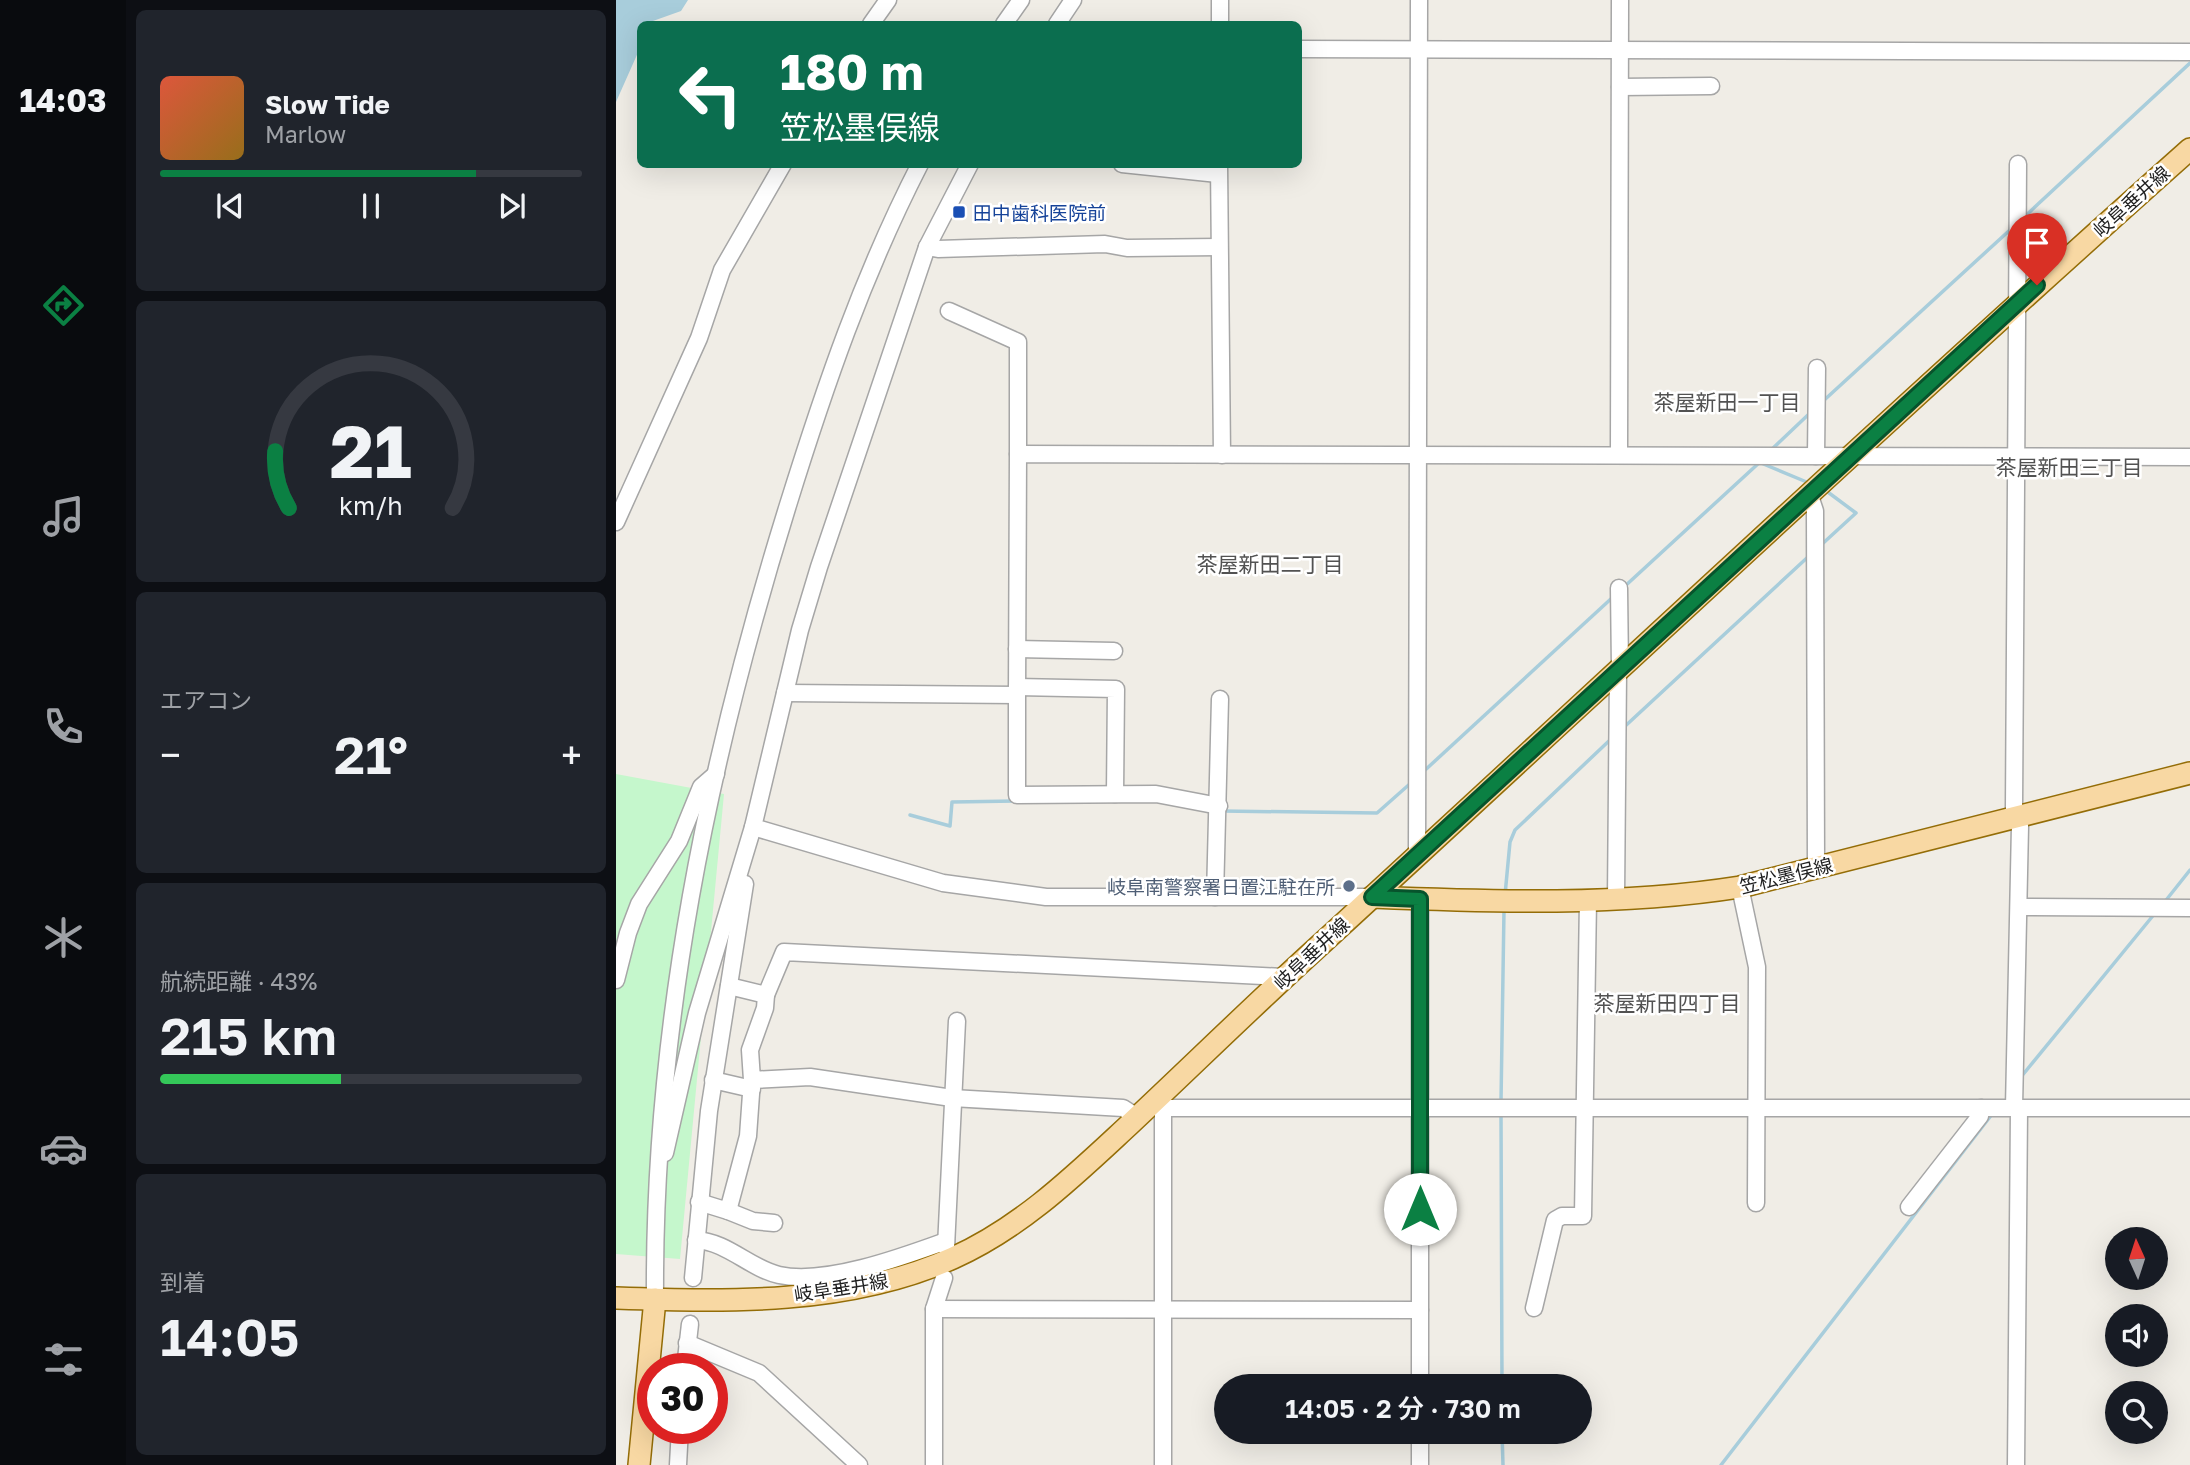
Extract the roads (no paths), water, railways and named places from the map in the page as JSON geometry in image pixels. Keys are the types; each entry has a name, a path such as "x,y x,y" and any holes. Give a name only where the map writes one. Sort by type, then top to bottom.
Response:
{"main road":[{"name":"岐阜垂井線","path":"616,1298 742,1299 831,1291 897,1279 929,1268 980,1244 1016,1222 1066,1183 1137,1117 1160,1104 1284,977 2018,302 2190,149"},
{"name":"笠松墨俣線","path":"1372,897 1588,900 1693,894 1740,887 2190,773"},
{"path":"639,1465 649,1299"}],"street":[{"path":"873,21 888,0"},
{"path":"1006,21 1021,0"},
{"path":"1059,21 1073,0"},
{"path":"1220,0 1220,21"},
{"path":"1418,856 1419,0"},
{"path":"1619,455 1620,0"},
{"path":"1302,50 2190,52"},
{"path":"1620,87 1711,86"},
{"path":"2016,1465 2020,826 2014,808 2014,455 2018,164"},
{"path":"616,522 699,338 723,270 781,168"},
{"path":"649,1299 660,1122 677,986 701,831 758,600 831,369 859,292 918,168"},
{"path":"657,1182 697,1013 753,827 818,567 927,247 968,168"},
{"path":"1200,168 1219,169 1222,455"},
{"path":"927,247 938,249 1105,244 1127,248 1219,247"},
{"path":"949,311 1018,342 1017,795 1170,796 1219,806"},
{"path":"1816,456 1817,368"},
{"path":"1018,454 2190,457"},
{"path":"1810,493 1815,511 1816,868"},
{"path":"1616,898 1619,587"},
{"path":"1017,649 1114,652"},
{"path":"785,693 1116,689 1115,794"},
{"path":"1215,897 1220,699"},
{"path":"616,979 639,904 679,841 701,787 716,774"},
{"path":"753,827 943,883 1046,897 1372,897"},
{"path":"692,1278 713,1080 746,878 744,857"},
{"path":"1740,887 1756,967 1756,1203"},
{"path":"1420,899 1420,1374"},
{"path":"1534,1308 1555,1220 1583,1216 1588,900"},
{"path":"2019,907 2190,908"},
{"path":"728,1211 748,1136 752,1084 750,1050 765,1008 765,995 784,952 1284,977"},
{"path":"729,986 765,995"},
{"path":"696,1240 718,1244 771,1272 786,1275 846,1271 946,1244 957,1021"},
{"path":"713,1080 752,1084 810,1077 952,1098 1123,1108 1137,1117"},
{"path":"1163,1465 1160,1104 1420,1108 2190,1108"},
{"path":"1909,1207 1980,1116 1981,1108"},
{"path":"699,1202 753,1221 774,1223"},
{"path":"934,1465 934,1309 944,1278"},
{"path":"934,1309 1420,1310"},
{"path":"686,1353 690,1324"},
{"path":"687,1343 759,1373 859,1465"},
{"path":"678,1465 679,1444"},
{"path":"1420,1444 1420,1465"}],"water":[{"path":"616,0 688,0 681,11 653,21 637,21 637,55 616,102"}],"waterway":[{"path":"2022,219 2190,63"},
{"path":"1821,403 2011,229"},
{"path":"1770,451 1810,413"},
{"path":"1624,587 1760,462"},
{"path":"1761,463 1809,483"},
{"path":"1820,546 1856,513 1825,490"},
{"path":"1622,729 1809,556"},
{"path":"1423,772 1613,597"},
{"path":"1505,895 1510,842 1515,830 1611,739"},
{"path":"1222,811 1377,813 1412,782"},
{"path":"910,815 950,826 952,802 1016,801"},
{"path":"2163,904 2190,870"},
{"path":"1501,1102 1504,910"},
{"path":"2021,1077 2156,912"},
{"path":"1501,1113 1502,1374"},
{"path":"1721,1465 1993,1113"},
{"path":"1502,1444 1503,1465"}],"place":[{"name":"田中歯科医院前","path":"959,212"},
{"name":"岐阜南警察署日置江駐在所","path":"1349,886"}],"district":[{"name":"茶屋新田一丁目","path":"1727,402"},
{"name":"茶屋新田三丁目","path":"2069,467"},
{"name":"茶屋新田二丁目","path":"1270,564"},
{"name":"茶屋新田四丁目","path":"1667,1003"}]}
